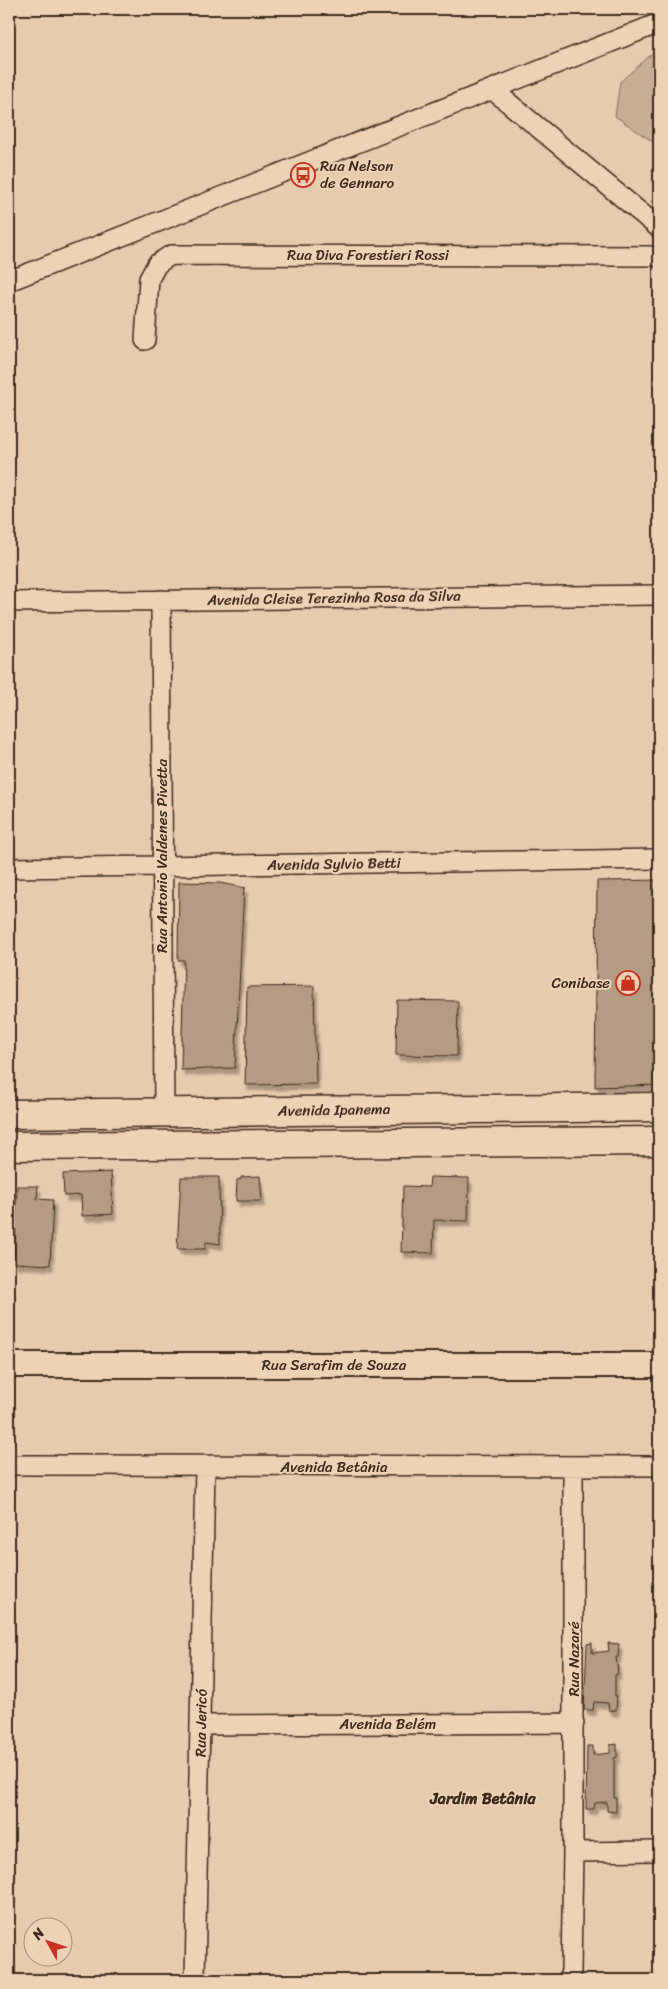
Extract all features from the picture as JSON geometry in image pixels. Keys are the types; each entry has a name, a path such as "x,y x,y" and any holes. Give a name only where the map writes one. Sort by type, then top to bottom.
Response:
{"main road":[{"name":"Avenida Ipanema","path":"9,1114 659,1107"},
{"path":"9,1146 659,1142"}],"street":[{"path":"9,281 659,23"},
{"path":"493,90 659,228"},
{"name":"Rua Diva Forestieri Rossi","path":"144,340 149,279 157,264 171,255 659,256"},
{"name":"Avenida Cleise Terezinha Rosa da Silva","path":"9,602 659,595"},
{"name":"Rua Antonio Valdenes Pivetta","path":"161,600 164,1111"},
{"name":"Avenida Sylvio Betti","path":"9,868 659,859"},
{"name":"Rua Serafim de Souza","path":"9,1365 659,1365"},
{"name":"Avenida Betânia","path":"9,1465 205,1467 659,1466"},
{"name":"Rua Jericó","path":"195,1980 205,1467"},
{"name":"Rua Nazaré","path":"568,1980 571,1971 573,1852 573,1467"},
{"name":"Avenida Belém","path":"201,1725 574,1723"},
{"path":"573,1852 659,1851"}],"shaded area":[{"path":"659,47 659,146 615,116 620,82"}],"building":[{"name":"Conibase","path":"659,880 659,1085 595,1087 597,881"},
{"path":"179,882 220,883 246,888 244,888 235,1068 181,1070 184,960 178,960"},
{"path":"314,986 316,1084 245,1085 247,987"},
{"path":"397,1000 458,1001 457,1056 396,1055"},
{"path":"111,1172 113,1214 82,1216 81,1195 64,1196 63,1174"},
{"path":"260,1176 262,1201 236,1201 237,1180 241,1179 241,1177"},
{"path":"181,1177 219,1177 220,1244 206,1242 205,1249 177,1249"},
{"path":"430,1177 469,1178 468,1221 434,1220 433,1253 401,1252 403,1186 429,1187"},
{"path":"17,1186 38,1186 37,1199 53,1200 50,1265 14,1263"},
{"path":"592,1643 592,1653 609,1651 608,1643 619,1644 618,1657 616,1657 618,1674 615,1675 616,1710 609,1711 608,1703 594,1702 593,1710 584,1710 587,1644"},
{"path":"617,1744 617,1757 614,1758 616,1812 607,1811 607,1802 595,1803 594,1809 586,1809 587,1746 593,1746 593,1755 610,1753 610,1745"}],"place":[{"name":"Rua Nelson de Gennaro","path":"303,175"},
{"name":"Conibase","path":"628,983"}],"district":[{"name":"Jardim Betânia","path":"483,1798"}]}
